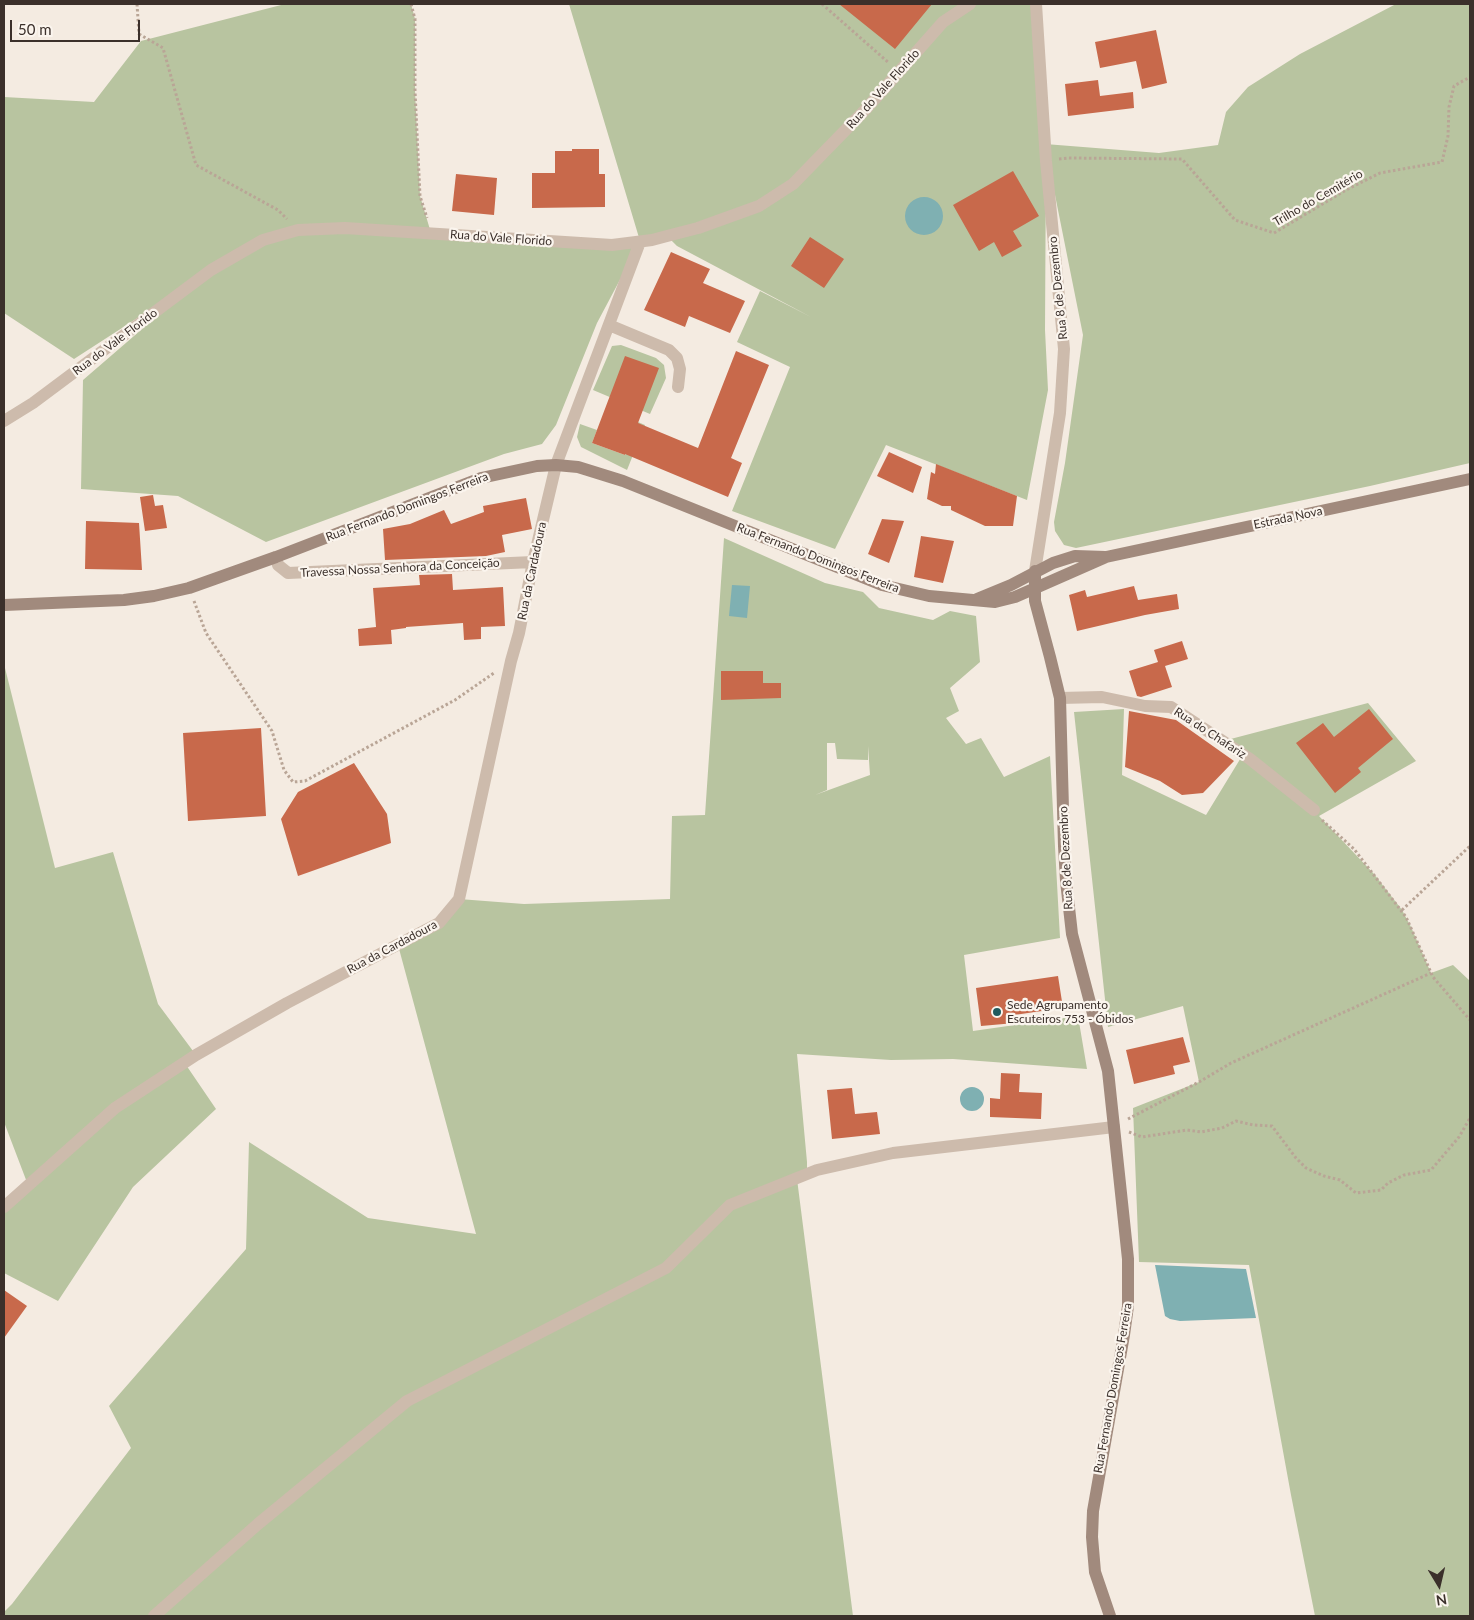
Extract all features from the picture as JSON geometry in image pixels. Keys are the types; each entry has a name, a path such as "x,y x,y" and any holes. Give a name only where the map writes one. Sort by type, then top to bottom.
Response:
{"street":[{"name":"Rua do Vale Florido","path":"4,421 34,403 211,270 263,240 298,230 345,228 612,245 640,242 698,228 763,203 793,184 866,108 943,22 970,4"},
{"name":"Rua 8 de Dezembro","path":"1036,4 1046,161 1064,349 1060,413 1035,571 1035,601 1060,698 1064,846 1068,907 1072,934 1108,1071 1114,1127"},
{"name":"Rua da Cardadoura","path":"4,1207 115,1108 184,1062 287,1003 439,923 459,899 556,464 640,242"},
{"path":"609,325 669,350 677,358 680,369 678,386"},
{"name":"Rua Fernando Domingos Ferreira","path":"4,605 124,600 154,596 189,588 276,557 481,478 519,469 556,464 578,467 623,481 882,585 929,596 995,602 1005,600 1035,587"},
{"name":"Estrada Nova","path":"1035,587 1106,557 1470,479"},
{"name":"Estrada Nova","path":"1035,571 1075,556 1106,557"},
{"name":"Travessa Nossa Senhora da Conceição","path":"276,557 278,565 288,573 533,562"},
{"name":"Rua Fernando Domingos Ferreira","path":"974,600 1011,585 1035,571"},
{"name":"Rua do Chafariz","path":"1060,698 1102,697 1144,706 1171,707 1250,759 1314,810"},
{"name":"Rua Fernando Domingos Ferreira","path":"1110,1616 1095,1572 1092,1537 1093,1511 1128,1306 1128,1259 1114,1127"},
{"path":"154,1616 258,1524 407,1401 666,1268 730,1205 817,1170 893,1153 1114,1127"}],"path":[{"path":"137,4 139,34 164,48 196,165 278,210 298,230"},
{"path":"411,4 415,19 415,91 420,196 431,233"},
{"path":"822,4 899,72"},
{"name":"Trilho do Cemitério","path":"1046,161 1068,158 1182,159 1235,220 1274,233 1346,190 1380,173 1442,162 1448,136 1449,107 1454,86 1470,78"},
{"path":"189,588 206,633 272,731 284,770 293,782 305,781 455,700 511,661"},
{"path":"1314,810 1322,820 1354,849 1402,910 1431,973 1470,1020"},
{"path":"1402,910 1470,846"},
{"path":"1114,1127 1231,1063 1431,973"},
{"path":"1114,1127 1142,1137 1187,1130 1201,1132 1222,1128 1236,1121 1253,1125 1272,1126 1306,1168 1324,1176 1340,1180 1356,1193 1381,1190 1404,1175 1431,1170 1459,1138 1470,1118"}],"green space":[{"path":"285,4 411,4 415,19 415,91 420,196 431,233 640,241 569,4 1036,4 1045,144 1159,153 1218,145 1226,112 1248,87 1300,54 1396,4 1470,4 1470,463 1076,548 1064,545 1055,531 1054,522 1065,463 1083,335 1046,150 1045,330 1048,390 1027,500 886,445 835,549 732,511 790,367 737,342 760,291 811,317 677,246 667,236 640,242 597,323 556,425 542,444 504,454 266,542 178,496 81,489 83,380 207,273 74,359 4,313 4,97 94,102 141,41"},
{"path":"621,345 656,358 664,365 666,378 650,414 593,390 612,346"},
{"path":"638,422 645,425 627,470 581,447 577,437 580,424 597,430 592,443 625,455"},
{"path":"724,538 825,583 863,592 879,608 933,620 950,611 976,616 980,662 950,688 959,711 946,718 966,744 981,738 1004,777 1050,756 1060,938 964,955 973,1031 1078,1016 1087,1069 953,1059 891,1060 797,1054 807,1175 797,1179 853,1616 4,1616 4,1612 131,1448 109,1406 246,1249 249,1142 368,1218 476,1234 398,945 439,923 459,899 524,904 670,899 672,816 705,815","holes":["827,743 835,743 837,759 868,760 868,746 870,775 815,795 827,790"]},
{"path":"4,664 55,868 113,852 158,1004 196,1055 184,1062 216,1109 133,1187 58,1301 4,1273 4,1207 28,1185 4,1122"},
{"path":"1368,703 1416,761 1319,816 1374,874 1402,910 1431,973 1453,965 1470,981 1470,1616 1315,1616 1249,1265 1139,1262 1133,1108 1199,1082 1183,1006 1108,1027 1074,712 1124,709 1122,775 1206,815 1242,756 1223,741"}],"water":[{"path":"924,197 931,198 937,203 942,209 942,223 937,229 931,234 924,235 917,234 911,229 906,223 905,216 906,209 911,203 917,198"},
{"path":"732,585 750,586 747,618 729,616"},
{"path":"972,1087 981,1090 984,1099 981,1108 972,1111 963,1108 960,1099 963,1090"},
{"path":"1155,1265 1246,1269 1256,1318 1180,1321 1170,1319 1165,1316"}],"building":[{"path":"839,4 932,4 895,49"},
{"path":"1156,30 1167,83 1142,89 1136,61 1100,68 1095,42"},
{"path":"1098,80 1100,96 1133,92 1134,108 1068,116 1065,84"},
{"path":"572,149 599,149 599,174 605,174 605,207 532,208 532,173 555,173 555,151 572,151"},
{"path":"1013,171 1039,216 1013,231 1022,246 1002,257 994,242 979,251 953,205"},
{"path":"456,174 497,178 494,215 452,211"},
{"path":"810,237 844,259 824,288 791,266"},
{"path":"671,252 710,269 703,283 745,301 730,333 689,316 685,327 644,310"},
{"path":"736,351 769,365 731,458 742,463 728,497 625,454 592,443 625,356 659,368 638,423 698,448"},
{"path":"889,452 922,467 913,493 877,476"},
{"path":"936,464 1017,496 1013,526 985,526 951,510 951,506 942,506 927,499 931,472 935,474"},
{"path":"153,495 155,506 163,505 167,528 145,531 140,497"},
{"path":"526,498 532,529 502,535 505,552 486,556 385,560 383,529 410,524 444,510 451,524 484,512 483,506"},
{"path":"882,519 904,521 889,563 868,554"},
{"path":"86,521 139,523 142,570 85,569"},
{"path":"921,536 954,541 943,583 914,577"},
{"path":"452,574 453,590 503,587 505,626 481,627 481,639 464,640 463,623 406,627 391,630 392,644 359,646 358,629 376,627 373,588 420,585 419,575"},
{"path":"1134,586 1138,600 1177,594 1179,609 1077,631 1069,595 1085,590 1087,597"},
{"path":"1182,641 1188,659 1165,666 1172,687 1141,697 1137,696 1129,671 1158,662 1154,650"},
{"path":"721,671 763,671 763,683 781,683 781,698 721,700"},
{"path":"1369,709 1393,739 1358,768 1361,772 1335,793 1296,743 1323,723 1334,737"},
{"path":"1129,711 1176,720 1234,761 1203,793 1182,795 1160,781 1125,767"},
{"path":"261,728 266,816 188,821 183,733"},
{"path":"354,763 387,814 391,843 298,876 281,819 298,792"},
{"path":"1058,976 1063,1008 1014,1015 1015,1023 981,1026 976,988"},
{"path":"1183,1037 1190,1062 1173,1066 1175,1074 1134,1084 1126,1050"},
{"path":"1001,1073 1020,1074 1019,1092 1042,1093 1041,1119 990,1117 990,1098 1000,1099"},
{"path":"852,1088 855,1114 877,1112 880,1134 832,1139 827,1090"},
{"path":"4,1290 27,1306 4,1338"}],"place":[{"name":"Sede Agrupamento Escuteiros 753 - Óbidos","path":"997,1012"}]}
